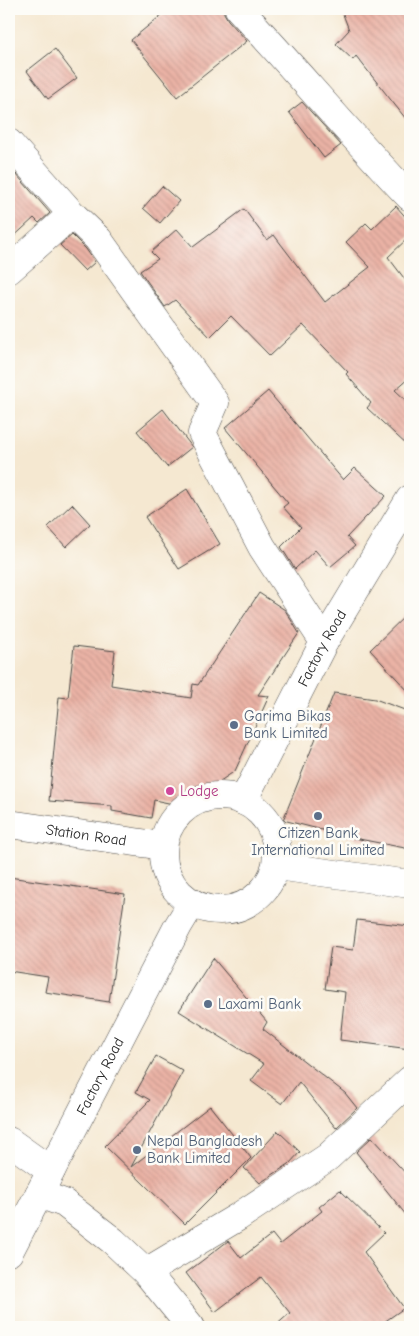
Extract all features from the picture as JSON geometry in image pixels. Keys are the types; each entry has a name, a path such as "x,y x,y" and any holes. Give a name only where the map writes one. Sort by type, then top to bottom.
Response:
{"street":[{"path":"239,9 291,64 371,157 410,197"},
{"path":"9,144 72,214 98,239 215,403 202,433 262,547 324,642"},
{"path":"9,270 72,214"},
{"name":"Factory Road","path":"243,801 324,642 410,499"},
{"path":"226,796 243,801 259,812 271,828 277,846 276,866 269,884 256,898 239,908 220,911 200,908 184,898 171,883 164,865 163,846 168,829 178,814 192,803 208,797 226,796"},
{"name":"Station Road","path":"9,824 163,846"},
{"path":"276,866 410,884"},
{"name":"Factory Road","path":"9,1252 192,903"},
{"path":"146,1272 238,1217 328,1157 410,1080"},
{"path":"9,1141 64,1203 113,1241 146,1272 191,1327"}],"building":[{"path":"169,9 224,9 228,20 247,41 177,97 131,40"},
{"path":"341,9 410,9 410,124 356,56 353,60 336,44 349,30"},
{"path":"55,49 77,78 48,99 27,71"},
{"path":"302,102 341,145 324,158 289,112"},
{"path":"16,174 50,213 39,223 34,218 9,241 9,181"},
{"path":"162,186 179,201 160,223 143,208"},
{"path":"396,206 410,222 410,236 388,257 410,286 410,377 395,390 410,404 410,448 367,408 371,403 346,374 348,372 303,325 270,356 231,316 210,337 175,300 165,307 140,271 158,259 151,252 177,229 193,247 244,209 267,240 274,235 325,302 370,267 346,242 366,223 372,229"},
{"path":"72,235 86,249 95,262 85,271 60,245"},
{"path":"268,391 343,480 355,468 386,496 347,537 355,546 330,567 315,550 295,569 281,547 301,527 283,507 288,503 225,428"},
{"path":"163,409 192,447 167,467 137,431"},
{"path":"187,489 220,544 179,569 145,517"},
{"path":"72,504 90,524 66,547 48,527"},
{"path":"259,593 285,610 299,633 258,695 269,696 235,771 183,806 154,800 151,818 112,811 112,806 49,801 59,697 68,698 74,646 115,651 111,685 191,698 193,684 198,685"},
{"path":"410,611 410,693 370,650"},
{"path":"334,693 375,699 410,712 410,849 354,838 283,820"},
{"path":"9,877 125,894 109,1002 45,992 48,977 9,971"},
{"path":"357,920 410,926 410,1049 340,1040 345,992 325,989 331,947 353,950"},
{"path":"213,958 267,1022 263,1029 345,1093 357,1108 336,1128 299,1082 282,1104 251,1081 264,1064 179,1011"},
{"path":"156,1056 183,1071 131,1167 210,1106 251,1158 185,1224 105,1146 150,1100 136,1092"},
{"path":"278,1131 300,1152 289,1164 260,1183 244,1168"},
{"path":"372,1137 410,1178 410,1220 356,1152"},
{"path":"340,1190 384,1233 364,1252 404,1308 377,1327 274,1327 290,1313 261,1277 215,1312 186,1273 228,1241 241,1258 272,1234 280,1244 322,1211 319,1207"}],"place":[{"name":"Garima Bikas Bank Limited","path":"234,725"},
{"name":"Lodge","path":"170,791"},
{"name":"Citizen Bank International Limited","path":"318,816"},
{"name":"Laxami Bank","path":"208,1004"},
{"name":"Nepal Bangladesh Bank Limited","path":"137,1150"}]}
